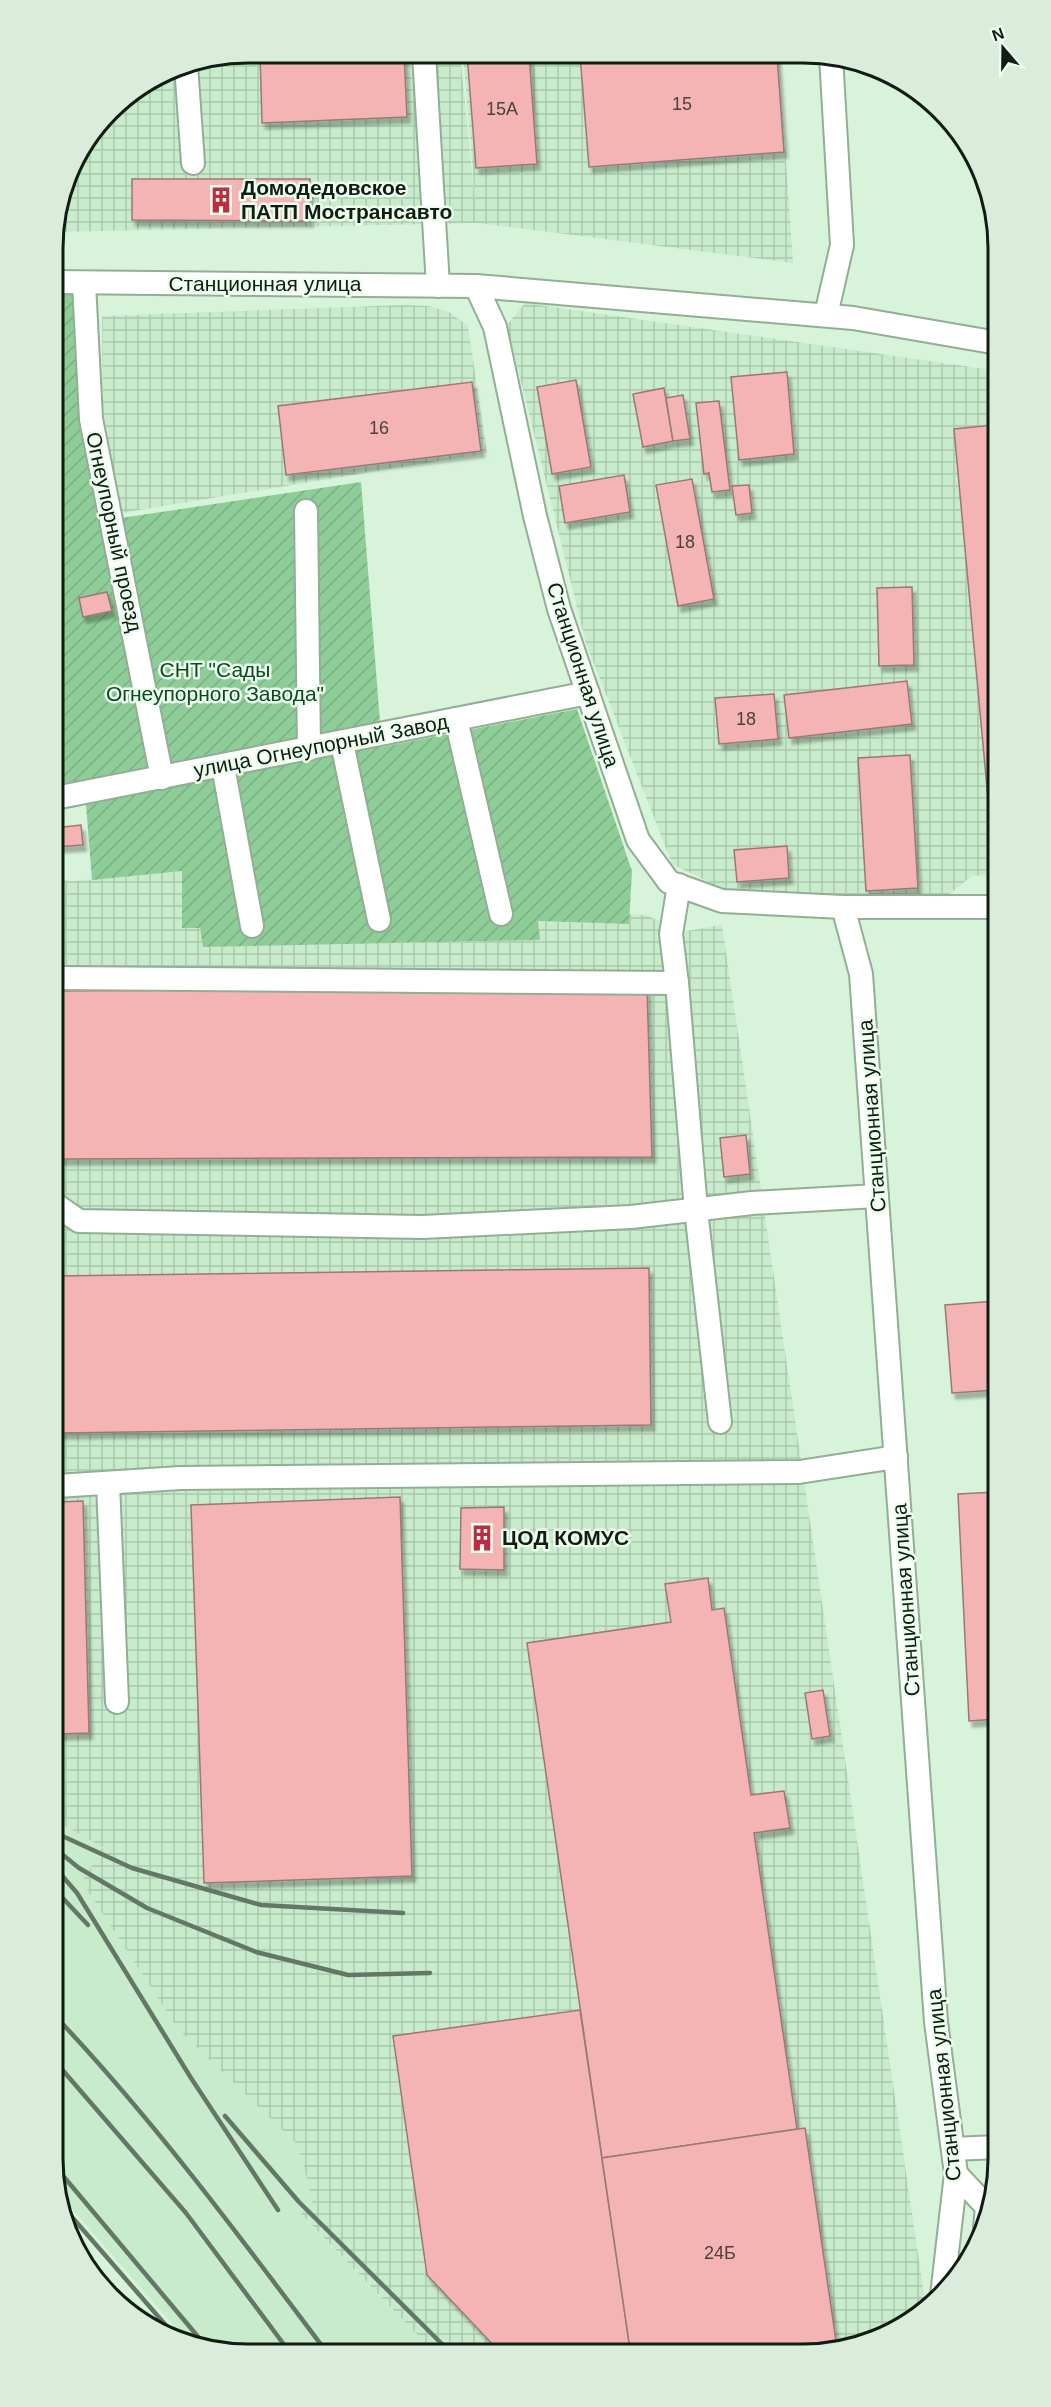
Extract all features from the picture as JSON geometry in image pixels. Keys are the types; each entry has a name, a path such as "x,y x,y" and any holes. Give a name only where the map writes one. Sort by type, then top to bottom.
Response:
{"street":[{"path":"425,63 438,286"},
{"path":"826,315 842,245 832,66"},
{"path":"187,74 193,163"},
{"name":"Станционная улица","path":"63,282 476,286 826,315 988,341"},
{"name":"Огнеупорный проезд","path":"84,282 91,419 162,778"},
{"name":"Станционная улица","path":"476,286 495,327 535,516 559,609 638,840 669,882 722,901 843,907 988,907"},
{"path":"306,511 309,749"},
{"name":"улица Огнеупорный Завод","path":"63,797 588,693"},
{"path":"456,719 501,914"},
{"path":"342,743 379,920"},
{"path":"224,766 252,926"},
{"path":"679,885 671,933 696,1210 720,1422"},
{"name":"Станционная улица","path":"843,907 861,974 936,2022 956,2174 944,2279"},
{"path":"63,978 677,983"},
{"path":"63,1210 79,1221 422,1227 631,1216 752,1203 877,1196"},
{"path":"63,1486 180,1478 799,1472 896,1457"},
{"path":"108,1483 117,1702"},
{"path":"953,2149 988,2147"},
{"path":"956,2174 983,2202"}],"shaded area":[{"path":"248,63 461,63 476,209 464,63 779,63 793,263 478,223 64,232 69,200 77,177 101,135 135,101 166,82 200,69"},
{"path":"525,303 988,369 988,875 972,876 948,895 735,895 672,864 586,643 507,325"},
{"path":"429,306 449,312 468,326 487,453 121,513 103,411 102,316"},
{"path":"182,871 182,928 200,928 204,947 539,940 538,921 629,924 627,914 646,915 663,923 663,935 722,925 925,2298 895,2319 851,2338 803,2344 426,2344 301,2214 313,2205 302,2159 295,2142 179,2030 82,1882 103,1847 63,1825 63,880"},
{"path":"63,1825 104,1847 179,2030 295,2142 302,2159 313,2205 301,2215 426,2344 236,2344 212,2340 177,2329 69,2205 63,2159"}],"green space":[{"name":"СНТ \"Сады Огнеупорного Завода\"","path":"63,291 75,291 101,521 361,482 382,747 577,709 632,871 629,924 538,921 540,940 203,947 200,928 182,928 182,871 92,880 84,780 63,784"}],"building":[{"path":"260,63 404,63 407,117 262,123"},
{"path":"468,63 530,63 537,164 476,168"},
{"path":"581,63 778,63 784,152 589,167"},
{"name":"Домодедовское ПАТП Мострансавто","path":"132,179 310,179 310,221 132,220"},
{"path":"787,372 794,454 739,460 731,377"},
{"path":"576,380 591,467 552,474 537,387"},
{"path":"472,382 481,451 286,475 278,406"},
{"path":"664,388 673,441 643,447 633,394"},
{"path":"683,395 690,439 673,441 666,398"},
{"path":"719,401 730,490 712,492 709,473 704,474 696,403"},
{"path":"988,426 988,799 954,429"},
{"path":"624,475 630,512 565,523 559,486"},
{"path":"692,479 714,599 678,606 656,485"},
{"path":"749,485 752,513 736,515 732,486"},
{"path":"912,587 914,665 879,666 877,588"},
{"path":"107,592 112,611 83,617 79,598"},
{"path":"907,681 912,724 789,738 784,695"},
{"path":"774,694 778,739 719,744 715,698"},
{"path":"910,755 918,888 866,891 858,758"},
{"path":"81,825 83,845 63,846 63,827"},
{"path":"787,846 789,878 737,882 734,850"},
{"path":"647,987 652,1157 63,1159 63,991"},
{"path":"746,1135 750,1174 724,1177 720,1138"},
{"path":"649,1268 651,1425 63,1433 63,1276"},
{"path":"988,1302 988,1391 952,1393 945,1305"},
{"path":"988,1492 988,1720 969,1721 958,1494"},
{"path":"400,1497 412,1876 204,1883 191,1505"},
{"path":"83,1501 89,1733 63,1734 63,1502"},
{"name":"ЦОД КОМУС","path":"504,1507 504,1570 460,1569 461,1508"},
{"path":"708,1578 712,1610 724,1608 751,1795 784,1791 790,1828 754,1833 797,2129 602,2158 527,1643 671,1622 665,1584"},
{"path":"823,1690 830,1736 812,1739 805,1693"},
{"path":"580,2010 629,2344 492,2344 427,2275 393,2036"},
{"path":"805,2128 836,2341 803,2344 629,2344 602,2158"}],"railway":[{"path":"63,1836 132,1868 261,1905 403,1913"},
{"path":"63,1855 79,1868 147,1908 256,1952 348,1975 430,1973"},
{"path":"63,1877 77,1893 191,2078 278,2210"},
{"path":"63,1898 88,1925"},
{"path":"63,2024 163,2140 320,2344"},
{"path":"63,2071 186,2213 284,2344"},
{"path":"225,2116 299,2202 442,2344"},
{"path":"65,2178 198,2336"},
{"path":"73,2218 165,2324"}],"place":[{"name":"Домодедовское ПАТП Мострансавто","path":"221,200"},
{"name":"ЦОД КОМУС","path":"482,1538"}]}
